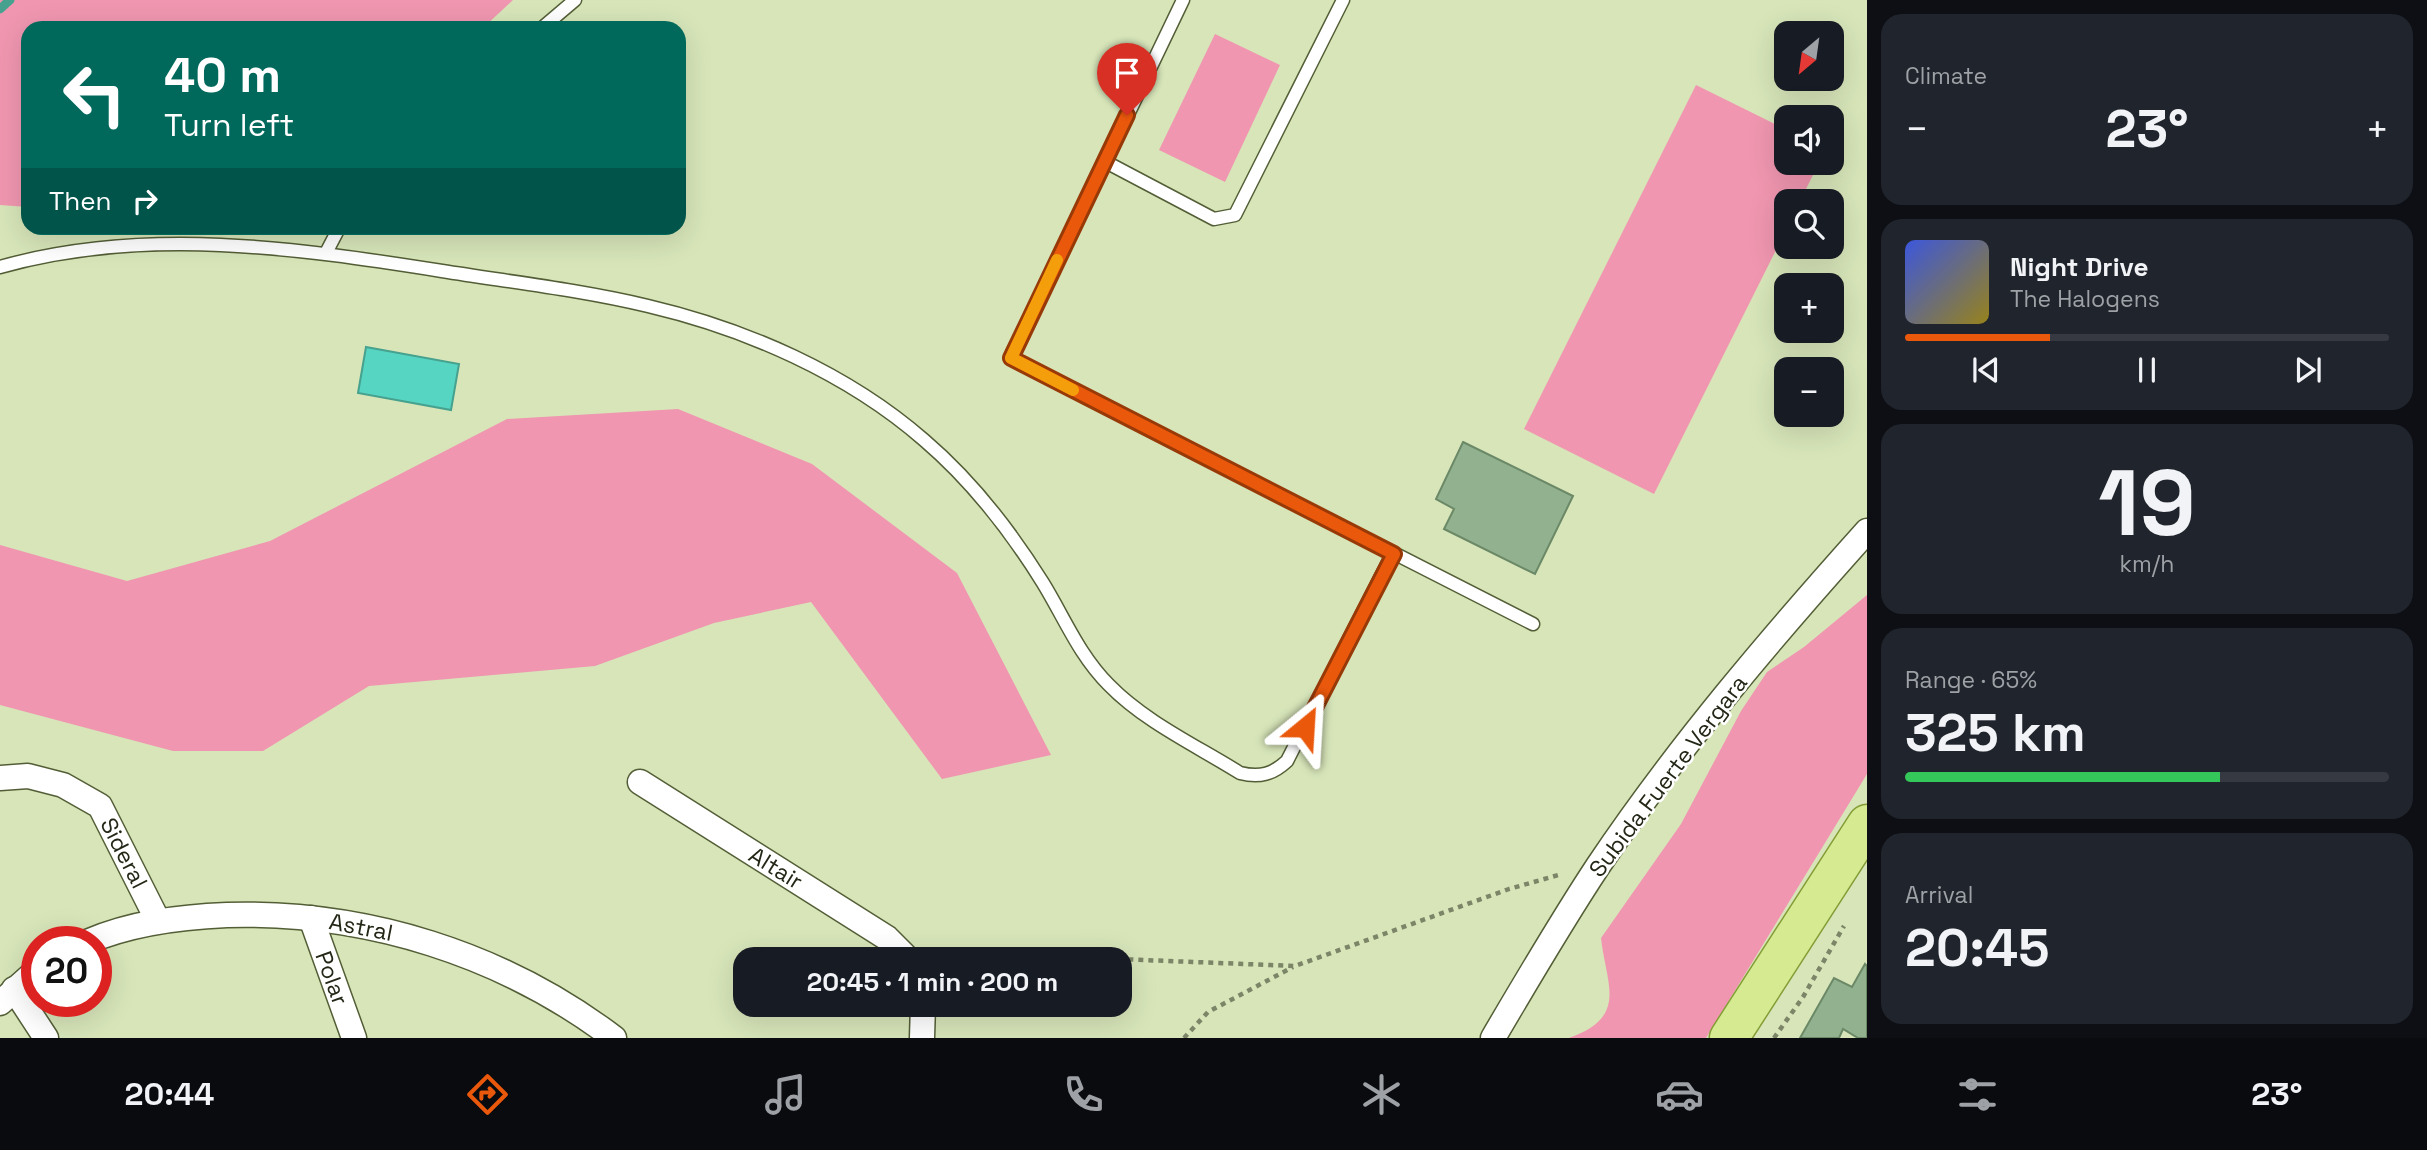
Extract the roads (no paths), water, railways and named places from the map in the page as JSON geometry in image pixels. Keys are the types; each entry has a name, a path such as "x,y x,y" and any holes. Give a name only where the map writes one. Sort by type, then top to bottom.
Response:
{"main road":[{"path":"1729,1038 1867,824"}],"street":[{"name":"Subida Fuerte Vergara","path":"1493,1038 1545,947 1600,864 1742,676 1867,531"},
{"name":"Sideral","path":"0,778 28,776 64,785 100,806 158,921"},
{"name":"Altair","path":"640,782 887,938 896,947"},
{"name":"Astral","path":"112,932 158,921 260,915 311,918 398,934 459,953 506,972 551,996 614,1038"},
{"name":"Polar","path":"311,918 354,1038"},
{"path":"21,984 7,996 46,1038"},
{"path":"922,1038 923,1017"}],"lane":[{"path":"550,21 575,0"},
{"path":"1183,0 1011,358 1533,624"},
{"path":"1104,160 1214,219 1235,215 1343,0"},
{"path":"326,253 335,235"},
{"path":"0,267 73,250 118,245 210,245 326,253 648,306 744,335 825,373 891,414 922,437 976,491 1027,558 1072,639 1110,686 1133,706 1240,773 1259,776 1269,774 1287,761 1394,554"}],"water":[{"path":"366,347 459,364 451,410 358,393"}],"waterway":[{"path":"0,9 10,0"}]}
